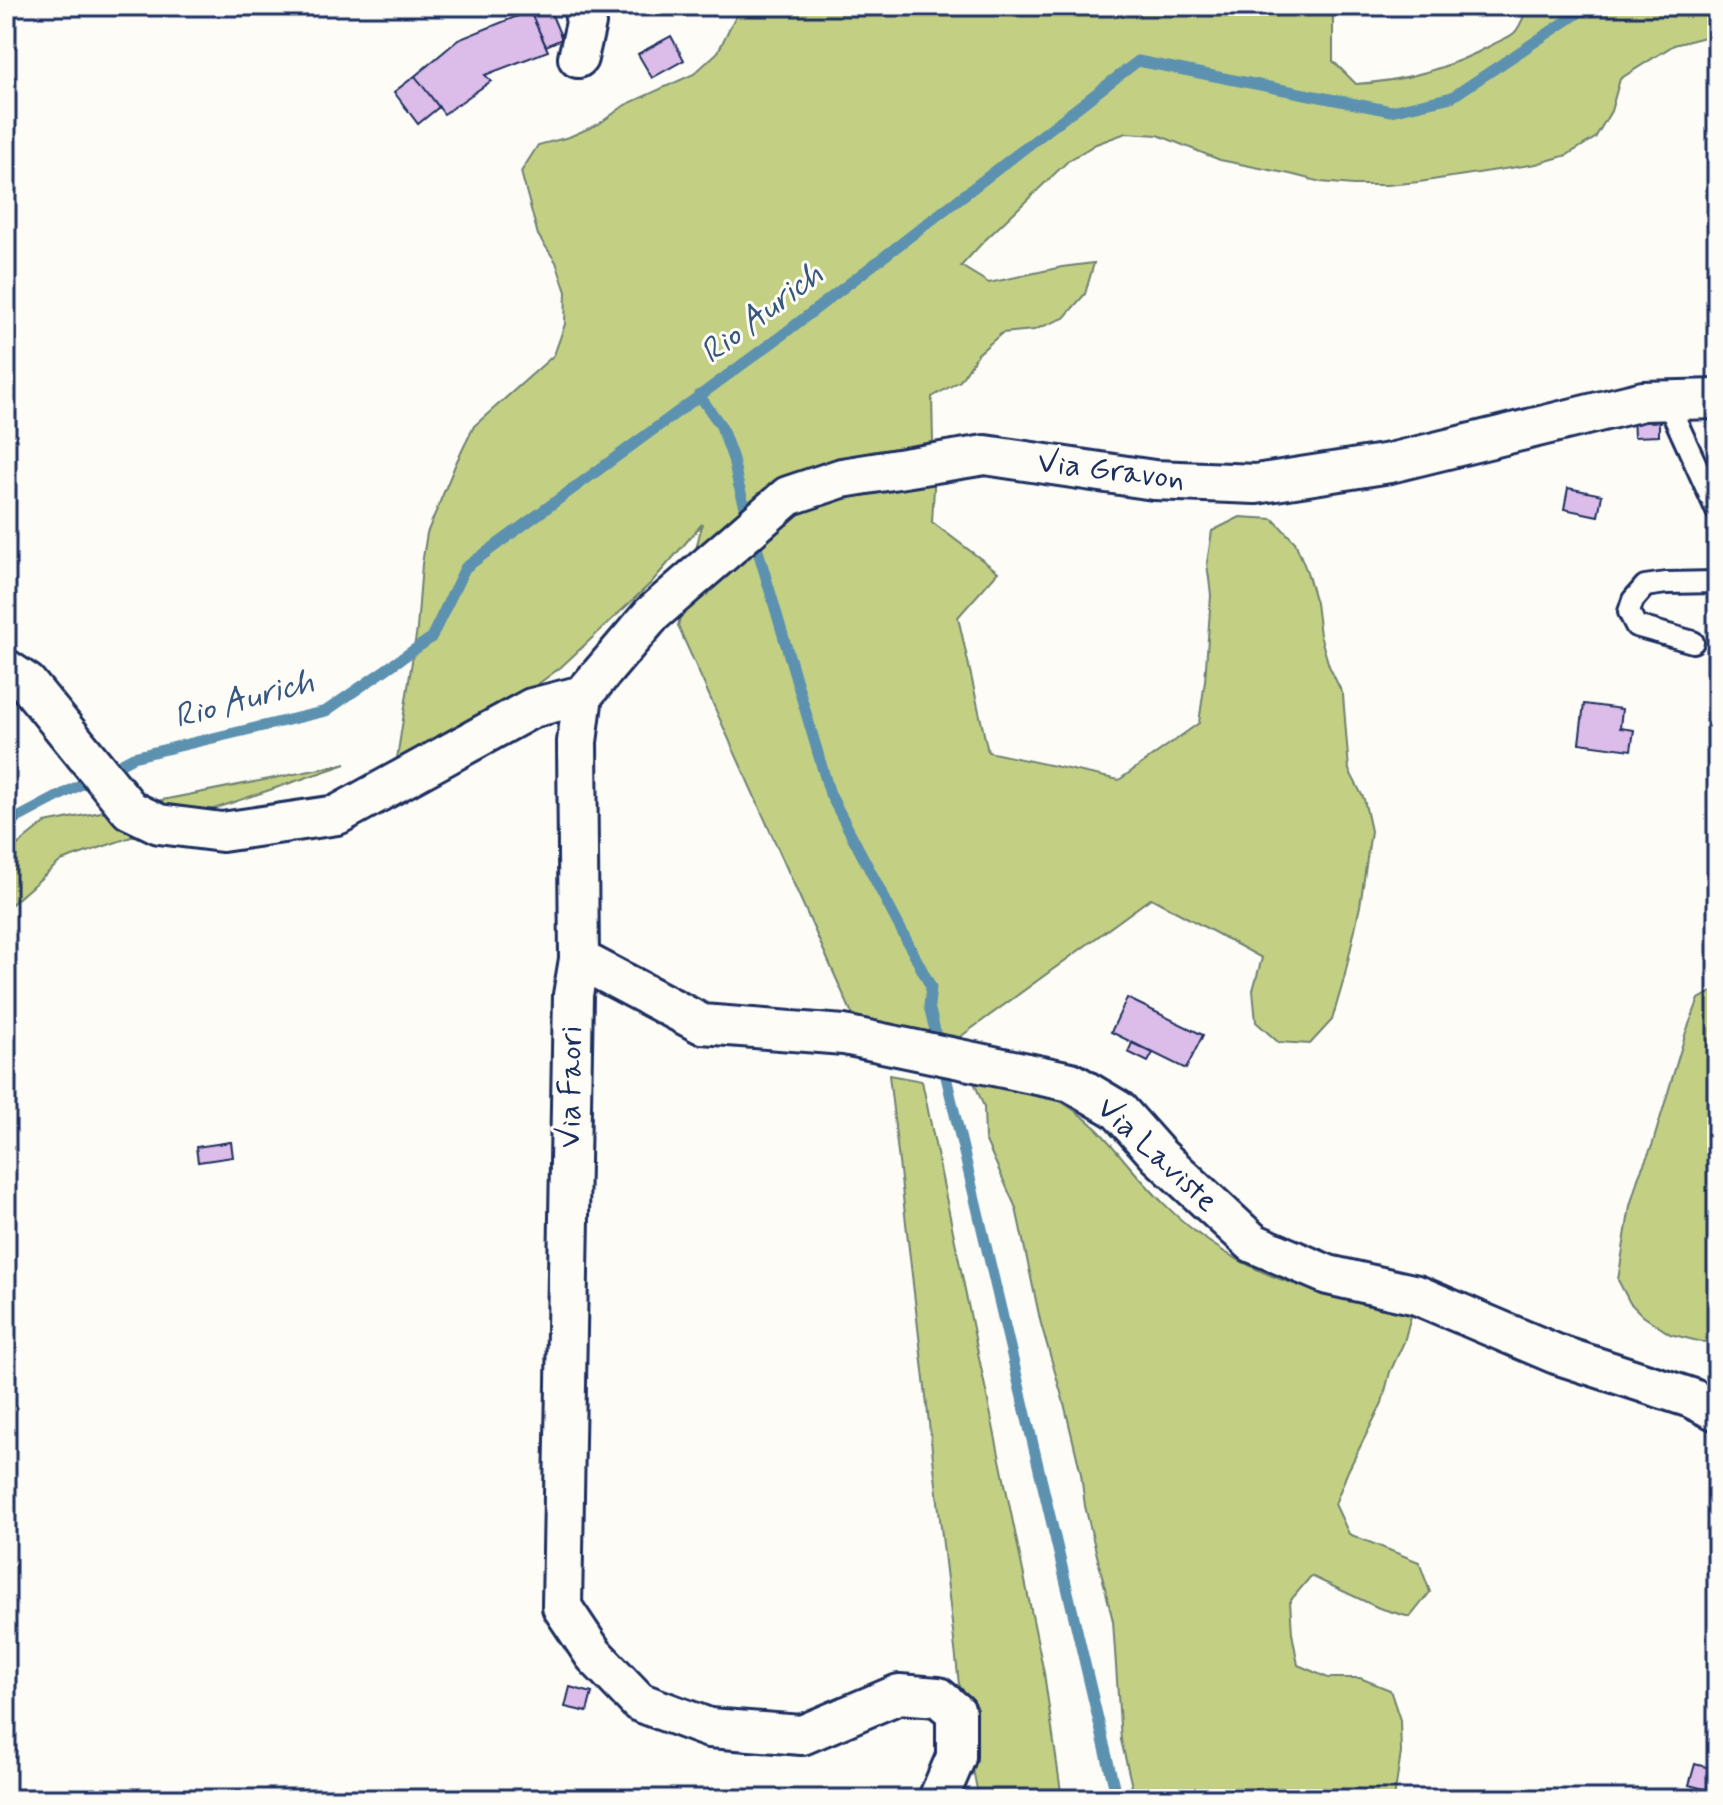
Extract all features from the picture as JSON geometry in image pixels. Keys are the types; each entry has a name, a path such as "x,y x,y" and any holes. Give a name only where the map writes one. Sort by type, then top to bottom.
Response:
{"street":[{"path":"578,58 586,23 583,6"},
{"name":"Via Gravon","path":"583,695 652,614 770,511 788,496 842,478 985,455 1154,480 1256,484 1390,463 1643,401 1717,399"},
{"path":"6,669 27,683 130,810 159,824 222,832 337,815 532,708 583,695"},
{"name":"Via Faori","path":"583,695 577,742 579,959 573,995 562,1607 594,1655 639,1702 709,1728 802,1735 899,1694 938,1697 956,1712 956,1757 938,1799"},
{"name":"Via Laviste","path":"579,959 702,1024 844,1035 1071,1082 1118,1110 1159,1156 1253,1243 1328,1275 1417,1295 1556,1354 1691,1398 1717,1411"}],"lane":[{"path":"1667,401 1717,511"},
{"path":"1693,642 1636,626 1629,612 1633,600 1645,586 1717,582"}],"green space":[{"path":"744,6 1333,6 1333,61 1356,84 1392,80 1459,61 1514,33 1528,6 1717,6 1717,34 1674,45 1620,79 1611,111 1595,138 1567,155 1536,164 1419,182 1353,185 1321,182 1220,160 1158,135 1126,133 1096,144 1068,161 961,266 989,283 1094,263 1085,294 1064,318 1034,330 1002,333 978,354 960,381 932,397 932,522 998,572 958,617 988,752 1119,780 1199,723 1211,595 1207,563 1212,531 1240,517 1273,519 1295,542 1316,603 1320,635 1329,666 1343,695 1349,770 1364,799 1371,831 1360,906 1344,979 1332,1020 1310,1044 1278,1042 1256,1022 1253,990 1262,958 1151,898 960,1037 854,1018 678,626 702,524 650,584 561,667 522,696 396,765 417,629 427,533 474,426 554,355 565,324 566,292 556,262 538,235 521,172 538,145 569,137 599,124 625,105 694,74 718,52"},
{"path":"346,764 61,861 6,909 6,854 45,823"},
{"path":"1717,989 1717,1340 1702,1342 1670,1334 1643,1316 1630,1303 1618,1280 1630,1206 1652,1146 1686,1032 1699,999"},
{"path":"964,1057 1034,1087 1083,1116 1174,1214 1231,1256 1255,1269 1306,1288 1412,1312 1382,1403 1335,1504 1349,1534 1419,1562 1430,1592 1410,1617 1379,1608 1311,1576 1290,1601 1298,1665 1328,1678 1360,1678 1390,1690 1400,1720 1401,1753 1394,1799 1135,1799 1121,1740 1113,1621 1085,1506 1081,1474 1041,1324 1016,1208 985,1139 984,1107"},
{"path":"889,1075 922,1081 1044,1673 1062,1799 979,1799 964,1726 966,1697 959,1684"}],"building":[{"path":"549,8 562,39 546,46 532,16"},
{"path":"530,11 548,51 485,75 491,81 444,114 415,76 458,40"},
{"path":"671,36 684,60 652,78 638,54"},
{"path":"415,76 439,107 418,124 394,92"},
{"path":"1659,415 1659,436 1634,437 1633,416"},
{"path":"1568,488 1602,495 1598,516 1564,509"},
{"path":"1584,704 1622,709 1620,728 1634,730 1631,750 1579,743"},
{"path":"1127,998 1203,1035 1186,1069 1111,1032"},
{"path":"1132,1043 1153,1053 1148,1062 1128,1052"},
{"path":"231,1142 233,1157 198,1162 196,1147"},
{"path":"570,1687 592,1693 587,1712 565,1707"},
{"path":"1695,1764 1717,1770 1715,1792 1689,1785"}],"waterway":[{"name":"Rio Aurich","path":"6,824 133,757 326,711 431,638 465,568 777,339 1138,61 1391,111 1452,97 1589,6"},
{"path":"699,395 721,426 733,459 830,794 931,987 929,1006 939,1047"},
{"path":"943,1064 1117,1799"}]}
